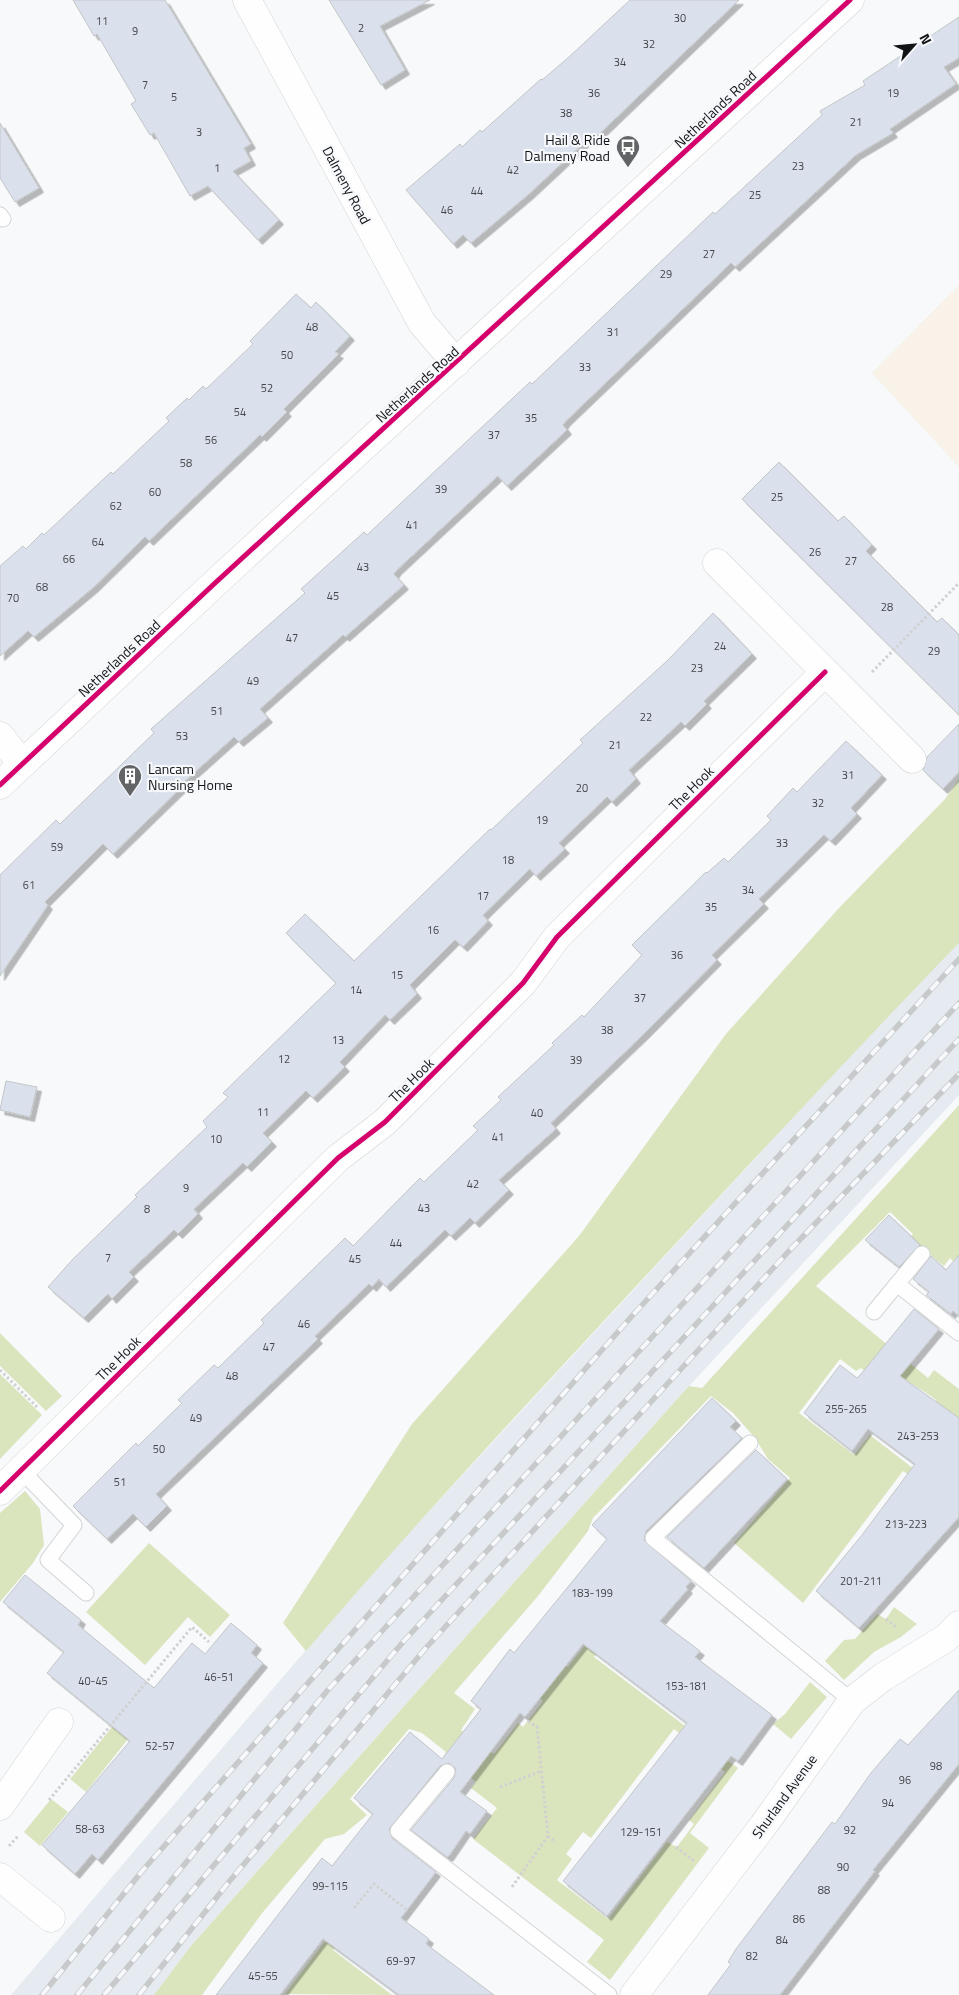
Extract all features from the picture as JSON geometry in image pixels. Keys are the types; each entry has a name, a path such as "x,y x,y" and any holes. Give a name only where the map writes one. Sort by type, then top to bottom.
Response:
{"street":[{"name":"Dalmeny Road","path":"247,0 422,323 456,363"},
{"name":"Netherlands Road","path":"0,785 214,584 850,0"},
{"path":"717,563 912,759"},
{"name":"The Hook","path":"0,1491 338,1158 385,1122 523,983 556,937 825,672"},
{"path":"0,736 22,764"},
{"name":"Shurland Avenue","path":"634,1995 763,1826 852,1701 883,1678 946,1638 959,1624"},
{"path":"0,1806 59,1722"},
{"path":"0,1877 50,1918"}],"lane":[{"path":"874,1312 922,1254"},
{"path":"897,1284 959,1333"},
{"path":"750,1443 653,1538 852,1701"},
{"path":"21,1470 74,1526 48,1560 86,1593"},
{"path":"447,1772 398,1831 609,1995"}],"path":[{"path":"849,696 959,583"},
{"path":"0,1370 60,1431"},
{"path":"44,1805 192,1627 209,1642"},
{"path":"497,1908 548,1836 537,1727 528,1721"},
{"path":"500,1787 542,1771"},
{"path":"6,1849 19,1835"},
{"path":"548,1836 556,1842"},
{"path":"354,1908 374,1884 406,1909"}],"shaded area":[{"path":"959,285 959,467 872,373"},
{"path":"959,943 959,1095 679,1397 190,1947 154,1995 11,1995 371,1574 847,1059"}],"green space":[{"path":"959,779 959,943 785,1126 536,1394 420,1521 306,1651 283,1623 412,1424 579,1236 726,1034 839,908 945,799"},
{"path":"959,1105 959,1258 955,1263 950,1258 944,1266 909,1238 913,1234 890,1212 816,1286 928,1378 934,1370 959,1389 959,1423 935,1404 936,1400 903,1378 887,1398 880,1383 861,1368 856,1371 840,1359 799,1413 854,1455 870,1435 927,1479 923,1485 903,1471 803,1603 734,1543 790,1478 768,1459 755,1438 733,1413 711,1396 593,1518 588,1531 538,1596 454,1693 475,1709 461,1730 494,1754 518,1723 523,1727 543,1701 536,1695 561,1662 568,1667 596,1631 607,1639 594,1657 697,1735 691,1742 674,1729 591,1838 583,1832 566,1854 572,1859 557,1880 608,1919 667,1842 677,1847 694,1824 689,1820 725,1772 715,1764 721,1756 738,1768 690,1833 709,1848 610,1980 587,1962 604,1940 473,1839 497,1808 471,1788 476,1782 443,1757 446,1752 422,1733 409,1729 350,1799 367,1815 344,1834 325,1839 263,1912 202,1995 154,1995 190,1947 679,1397 689,1386 702,1388"},
{"path":"0,1333 62,1396 46,1411 0,1366"},
{"path":"0,1374 42,1415 0,1459"},
{"path":"25,1491 40,1509 44,1545 33,1563 0,1602 0,1513"},
{"path":"149,1543 230,1615 210,1637 188,1617 145,1665 86,1612"},
{"path":"894,1607 917,1624 901,1637 874,1652 844,1680 825,1661 844,1640 855,1639 877,1614 886,1619"},
{"path":"810,1682 827,1697 791,1739 773,1724 785,1714"},
{"path":"117,1721 132,1734 86,1792 70,1779"},
{"path":"51,1799 68,1812 40,1846 24,1832"},
{"path":"335,1928 345,1935 333,1950 392,1995 285,1994"}],"building":[{"path":"73,0 165,0 251,144 244,148 251,161 233,171 279,220 258,240 208,186 190,196 154,133 150,135 131,104 136,101 97,34 94,36"},
{"path":"329,0 430,0 380,26 405,70 381,85"},
{"path":"630,0 739,0 591,142 588,139 529,194 471,243 463,235 453,244 406,190 460,144 462,147 480,130 482,132 541,79 569,57"},
{"path":"959,17 959,58 944,67 956,84 890,129 893,133 856,155 735,267 731,263 566,421 563,425 567,430 507,486 498,476 397,570 394,574 404,585 345,637 343,635 260,709 268,718 239,742 234,737 185,781 187,782 113,854 103,844 45,902 48,905 0,976 0,875 56,820 60,824 154,733 151,729 305,593 301,589 364,532 367,535 530,382 532,384 713,212 715,214 822,115 820,111 865,85 863,81"},
{"path":"0,123 39,188 15,202 0,178"},
{"path":"296,294 311,308 316,302 350,336 335,352 339,354 284,409 287,412 262,437 260,435 149,541 145,537 94,587 34,637 28,631 0,656 0,566 23,546 26,549 42,533 44,535 111,472 113,474 169,421 166,418 187,398 189,400 203,386 206,389 253,344 250,341"},
{"path":"779,462 838,521 844,516 872,545 866,551 937,622 942,618 959,635 959,715 742,499"},
{"path":"713,613 752,654 704,701 707,704 685,726 681,722 629,770 636,779 612,802 607,797 559,843 565,849 536,876 530,869 483,915 488,921 463,947 455,940 410,985 417,994 390,1020 385,1015 340,1062 345,1067 313,1098 306,1091 263,1133 272,1142 247,1167 243,1163 194,1209 198,1214 178,1234 174,1230 129,1272 134,1277 112,1299 108,1294 84,1318 48,1287 73,1259 137,1197 135,1195 207,1127 203,1121 228,1097 223,1093 336,983 286,933 305,914 354,961 490,829 583,743 580,740 668,660"},
{"path":"959,724 959,772 943,789 923,770 927,757"},
{"path":"846,741 882,775 851,808 857,814 831,841 824,835 759,899 764,904 712,955 717,960 644,1034 551,1123 556,1129 499,1180 509,1190 475,1223 470,1218 451,1236 445,1230 386,1287 379,1279 372,1287 369,1284 315,1336 318,1339 156,1494 167,1506 146,1527 133,1514 107,1539 73,1506 136,1443 138,1446 182,1403 178,1400 214,1365 218,1368 264,1323 261,1320 345,1238 353,1246 420,1178 424,1182 478,1130 473,1126 501,1100 498,1097 554,1045 552,1043 582,1015 584,1017 642,955 632,945 706,872 724,858 728,862 771,820 767,816 793,788 797,792"},
{"path":"6,1081 37,1087 30,1117 0,1110"},
{"path":"889,1215 920,1245 899,1267 865,1240"},
{"path":"959,1255 959,1316 953,1311 951,1314 926,1295 929,1292 913,1279 931,1256 946,1270"},
{"path":"914,1309 939,1329 900,1376 959,1418 959,1517 859,1628 816,1591 862,1535 915,1464 868,1429 852,1451 804,1413 840,1365 857,1378"},
{"path":"712,1398 736,1421 730,1427 742,1438 646,1531 644,1540 691,1581 686,1587 688,1589 660,1621 700,1651 695,1657 772,1715 738,1761 731,1756 607,1916 563,1881 687,1723 583,1644 525,1717 520,1713 460,1792 487,1811 470,1834 466,1831 449,1856 447,1857 411,1830 454,1778 456,1769 449,1763 440,1766 389,1829 392,1838 436,1872 401,1918 429,1939 426,1944 494,1995 399,1995 323,1939 280,1995 216,1995 322,1858 332,1866 373,1814 354,1798 410,1732 442,1759 481,1709 471,1701 510,1649 514,1653 607,1539 592,1525"},
{"path":"756,1450 787,1479 704,1568 667,1537"},
{"path":"25,1575 81,1620 78,1625 154,1688 192,1643 205,1654 231,1623 257,1645 251,1653 263,1663 98,1860 92,1854 75,1874 42,1845 130,1741 47,1673 64,1652 3,1602"},
{"path":"959,1690 959,1764 873,1870 875,1871 780,1995 708,1995 731,1964 728,1962 736,1949 832,1822 835,1824 871,1773 900,1739 908,1745"}],"railway":[{"path":"42,1995 143,1870 632,1316 959,959"},
{"path":"77,1995 327,1691 959,1003"},
{"path":"104,1995 403,1642 959,1039"},
{"path":"139,1995 228,1883 425,1649 788,1252 959,1074"}],"cycle path":[{"path":"0,785 214,584 850,0"},
{"path":"0,1491 338,1158 385,1122 523,983 557,937 825,672"}],"place":[{"name":"Hail & Ride Dalmeny Road","path":"628,168"},
{"name":"Lancam Nursing Home","path":"130,797"}]}
